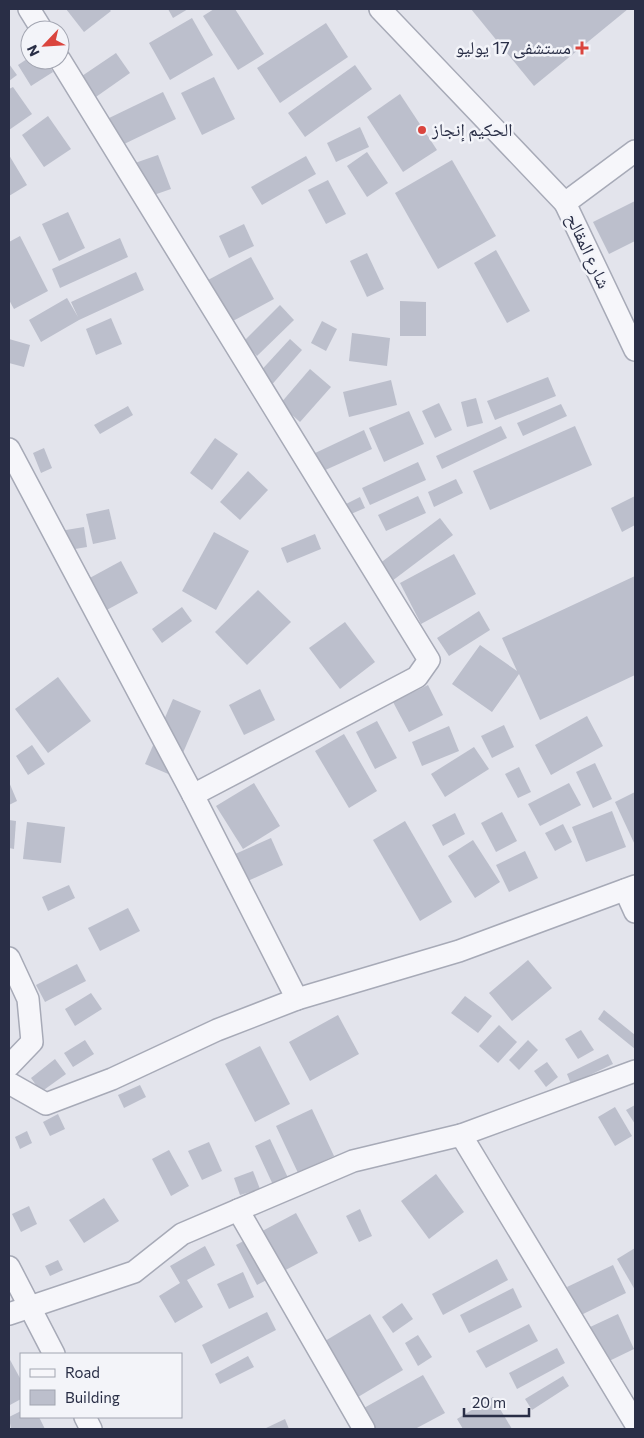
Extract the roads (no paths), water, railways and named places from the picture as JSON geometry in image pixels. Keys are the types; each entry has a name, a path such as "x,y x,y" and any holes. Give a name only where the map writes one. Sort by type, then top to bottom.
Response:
{"street":[{"path":"29,9 36,20"},
{"path":"380,9 565,203"},
{"path":"66,70 429,660 417,677 193,795"},
{"name":"شارع المقالح","path":"635,151 565,203 635,350"},
{"path":"9,449 193,795 297,999"},
{"path":"9,1083 46,1104 112,1079 217,1030 297,999 459,950 630,888 635,912"},
{"path":"9,958 28,999 32,1042 9,1066"},
{"path":"9,1314 134,1272 182,1234 353,1161 461,1135 635,1071"},
{"path":"461,1135 635,1423"},
{"path":"238,1210 364,1429"},
{"path":"9,1267 54,1353"}],"place":[{"name":"مستشفى 17 يوليو","path":"582,48"},
{"name":"الحكيم إنجاز","path":"422,130"}]}
